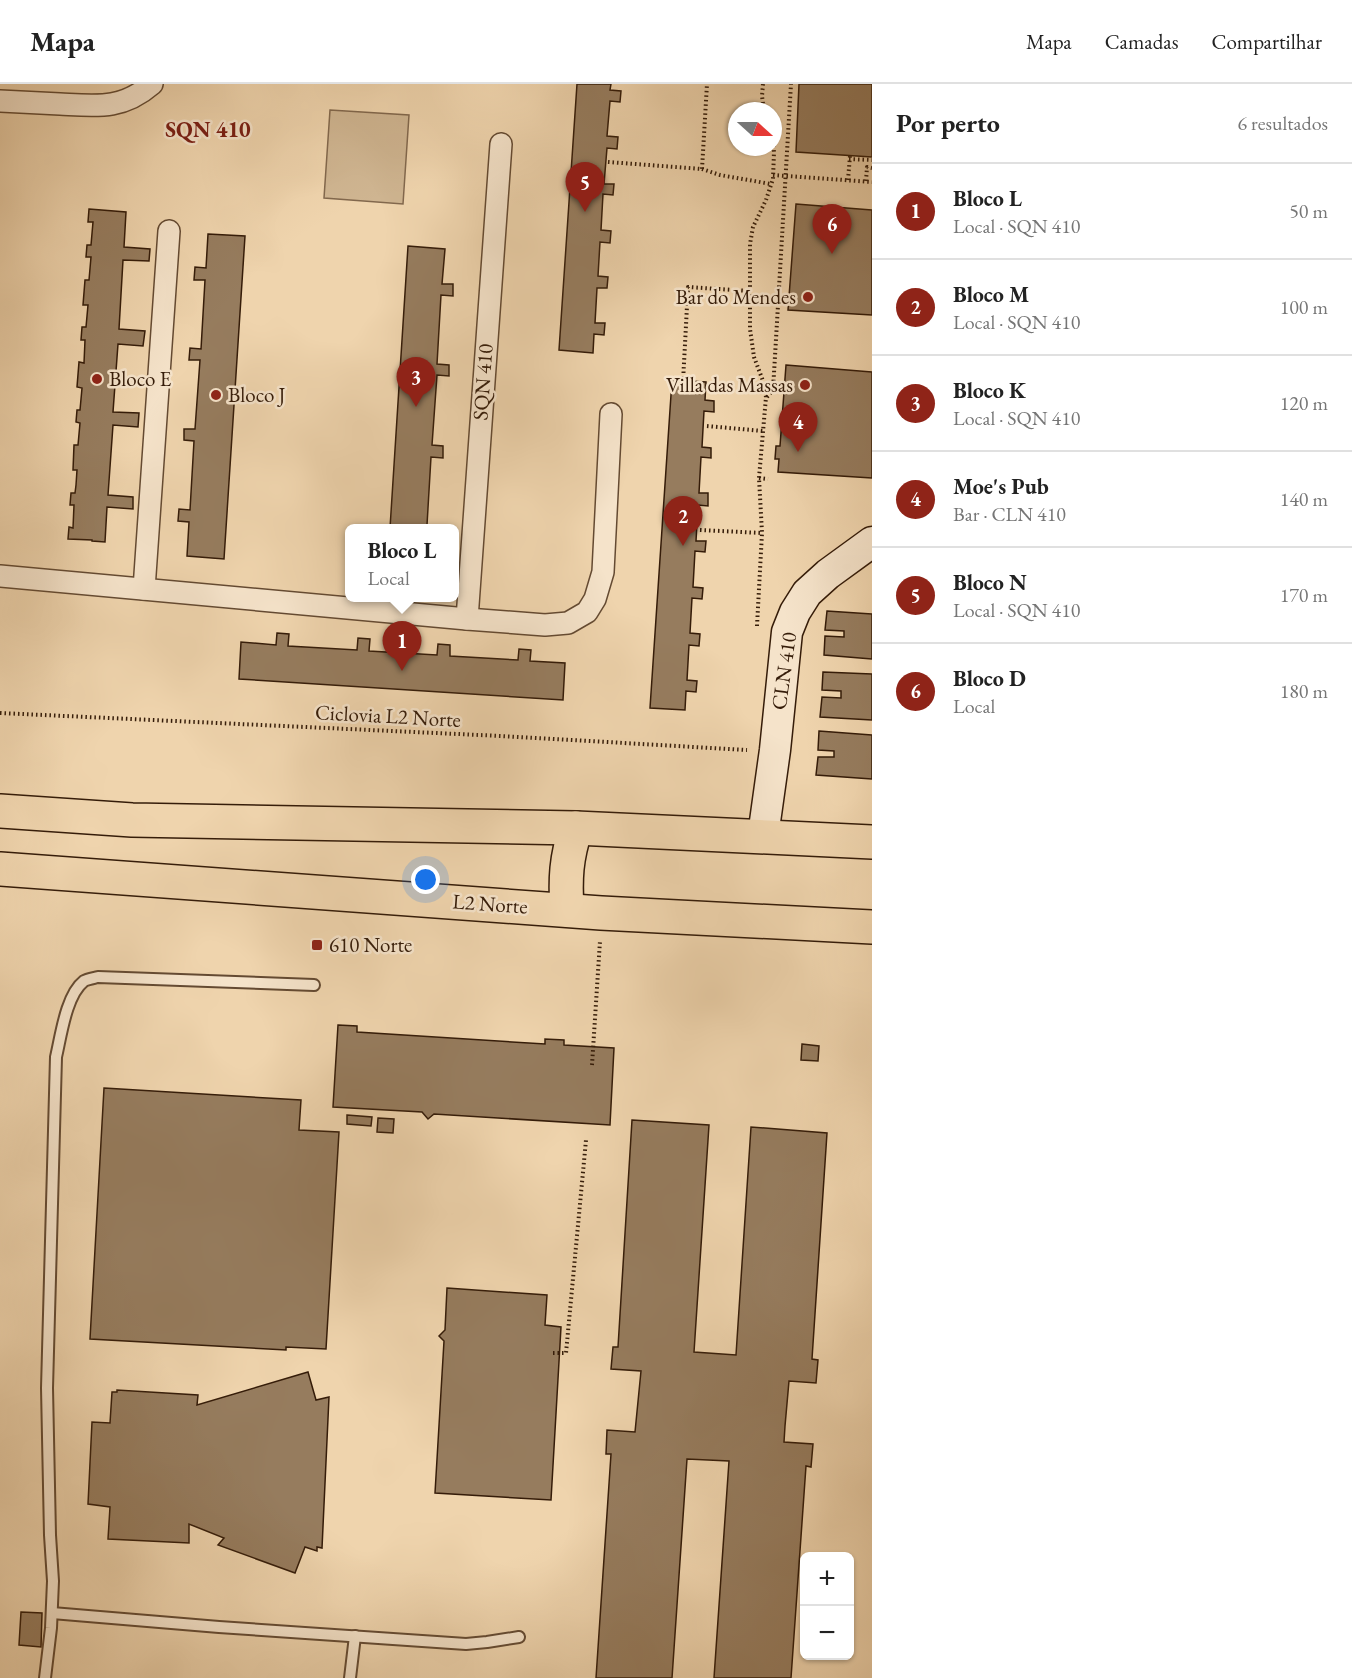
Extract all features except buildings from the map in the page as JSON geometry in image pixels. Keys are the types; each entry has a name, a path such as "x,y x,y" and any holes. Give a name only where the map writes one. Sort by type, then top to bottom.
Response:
{"main road":[{"path":"0,811 132,820 576,828 872,842"},
{"path":"567,910 565,877 570,846 576,828"},
{"name":"L2 Norte","path":"0,869 601,913 872,927"}],"street":[{"path":"0,101 104,106 140,95 152,84"},
{"name":"SQN 410","path":"466,619 501,144"},
{"path":"144,589 169,231"},
{"path":"0,576 466,619 545,625 568,623 586,612 596,599 603,572 611,414"},
{"name":"CLN 410","path":"763,836 762,746 787,632 795,612 807,593 828,574 868,549"}],"lane":[{"path":"45,1678 53,1581 47,1388 56,1057 63,1022 74,994 85,981 98,977 314,985"},
{"path":"52,1613 466,1644 519,1637"},
{"path":"350,1678 355,1636"}],"path":[{"path":"702,169 707,84"},
{"path":"763,84 763,102"},
{"path":"766,398 773,390 791,84"},
{"path":"757,627 762,533 759,478 766,398 751,340 750,244 753,227 771,184 774,156"},
{"path":"848,180 850,157 872,160"},
{"path":"608,162 702,169 720,175 771,184"},
{"path":"866,181 867,167 872,168"},
{"path":"773,175 872,182"},
{"path":"683,382 688,287 749,291"},
{"path":"706,426 763,431"},
{"path":"759,478 768,479"},
{"path":"700,530 762,533"},
{"name":"Ciclovia L2 Norte","path":"0,713 489,735 743,750 762,746"},
{"path":"743,750 762,746"},
{"path":"592,1065 601,913"},
{"path":"553,1353 566,1353 586,1140"}],"shaded area":[{"path":"330,110 409,115 403,204 324,198"}],"place":[{"name":"Bloco N","path":"585,212"},
{"name":"Bloco D","path":"832,254"},
{"name":"Bar do Mendes","path":"808,297"},
{"name":"Bloco E","path":"97,379"},
{"name":"Villa das Massas","path":"805,385"},
{"name":"Bloco J","path":"216,395"},
{"name":"Bloco K","path":"416,407"},
{"name":"Moe's Pub","path":"798,452"},
{"name":"Bloco M","path":"683,546"},
{"name":"Bloco L","path":"402,671"},
{"name":"610 Norte","path":"317,945"}],"district":[{"name":"SQN 410","path":"208,129"}]}
